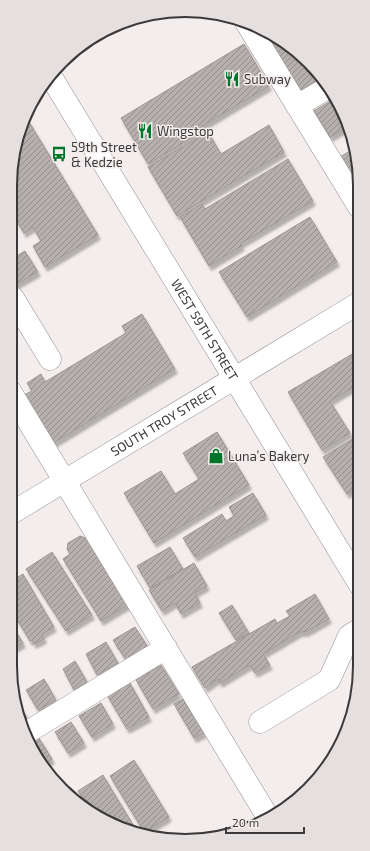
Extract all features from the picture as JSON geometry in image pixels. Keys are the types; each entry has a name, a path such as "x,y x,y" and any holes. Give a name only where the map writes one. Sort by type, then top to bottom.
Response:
{"street":[{"path":"251,31 353,197"},
{"name":"WEST 59TH STREET","path":"54,81 353,573"},
{"path":"297,106 324,90"},
{"path":"17,305 50,359"},
{"name":"SOUTH TROY STREET","path":"17,510 353,307"},
{"path":"17,402 267,812"},
{"path":"260,722 329,680 349,636 353,633"},
{"path":"30,730 166,648"}],"building":[{"path":"266,38 278,45 296,59 316,81 299,92"},
{"path":"244,44 269,86 196,130 198,134 148,164 121,118"},
{"path":"330,101 343,129 330,137 314,111"},
{"path":"29,123 98,235 45,267 33,246 41,241 33,227 24,233 17,222 17,174 20,152"},
{"path":"269,125 284,152 177,216 148,167 208,132 221,154"},
{"path":"350,151 353,178 340,157"},
{"path":"288,159 313,201 240,244 242,246 209,266 180,217 202,204 205,209"},
{"path":"310,217 337,262 247,317 219,272"},
{"path":"25,251 38,272 17,284 17,256"},
{"path":"142,314 175,369 52,444 22,396 32,391 27,383 41,374 45,382 126,333 122,326"},
{"path":"353,354 353,387 330,401 350,433 322,450 288,392"},
{"path":"217,432 249,485 154,543 124,493 161,471 175,494 199,479 183,453"},
{"path":"353,439 353,490 347,494 323,457"},
{"path":"253,493 266,515 195,557 183,538 222,514 226,521 234,516 229,507"},
{"path":"80,536 88,539 129,604 101,621 63,559 70,554 67,549 68,543"},
{"path":"170,547 183,569 150,588 137,566"},
{"path":"52,552 92,615 66,631 26,569"},
{"path":"194,563 207,586 195,593 200,603 181,614 175,603 162,611 149,590"},
{"path":"23,574 54,627 42,634 44,639 34,644 32,640 30,641 17,620 17,578"},
{"path":"315,594 329,619 306,632 300,632 263,654 270,665 255,673 250,665 220,683 218,679 205,688 192,667 275,619 277,623 290,616 286,611"},
{"path":"232,605 249,633 236,640 219,613"},
{"path":"135,627 148,647 126,660 113,640"},
{"path":"17,633 23,643 17,647"},
{"path":"106,642 118,663 97,675 86,654"},
{"path":"75,661 87,682 74,690 63,669"},
{"path":"161,665 179,694 153,709 136,680"},
{"path":"44,679 56,700 38,710 26,690"},
{"path":"130,683 149,717 127,729 107,695"},
{"path":"183,699 204,733 194,738 174,704"},
{"path":"101,703 113,724 92,737 79,716"},
{"path":"71,722 84,743 68,753 55,732"},
{"path":"39,738 52,759 48,762 34,741"},
{"path":"134,760 169,817 148,830 141,828 110,776"},
{"path":"103,775 134,826 111,817 92,806 83,799 78,791"}],"place":[{"name":"Subway","path":"232,79"},
{"name":"Wingstop","path":"145,131"},
{"name":"59th Street & Kedzie","path":"59,154"},
{"name":"Luna’s Bakery","path":"216,456"}]}
